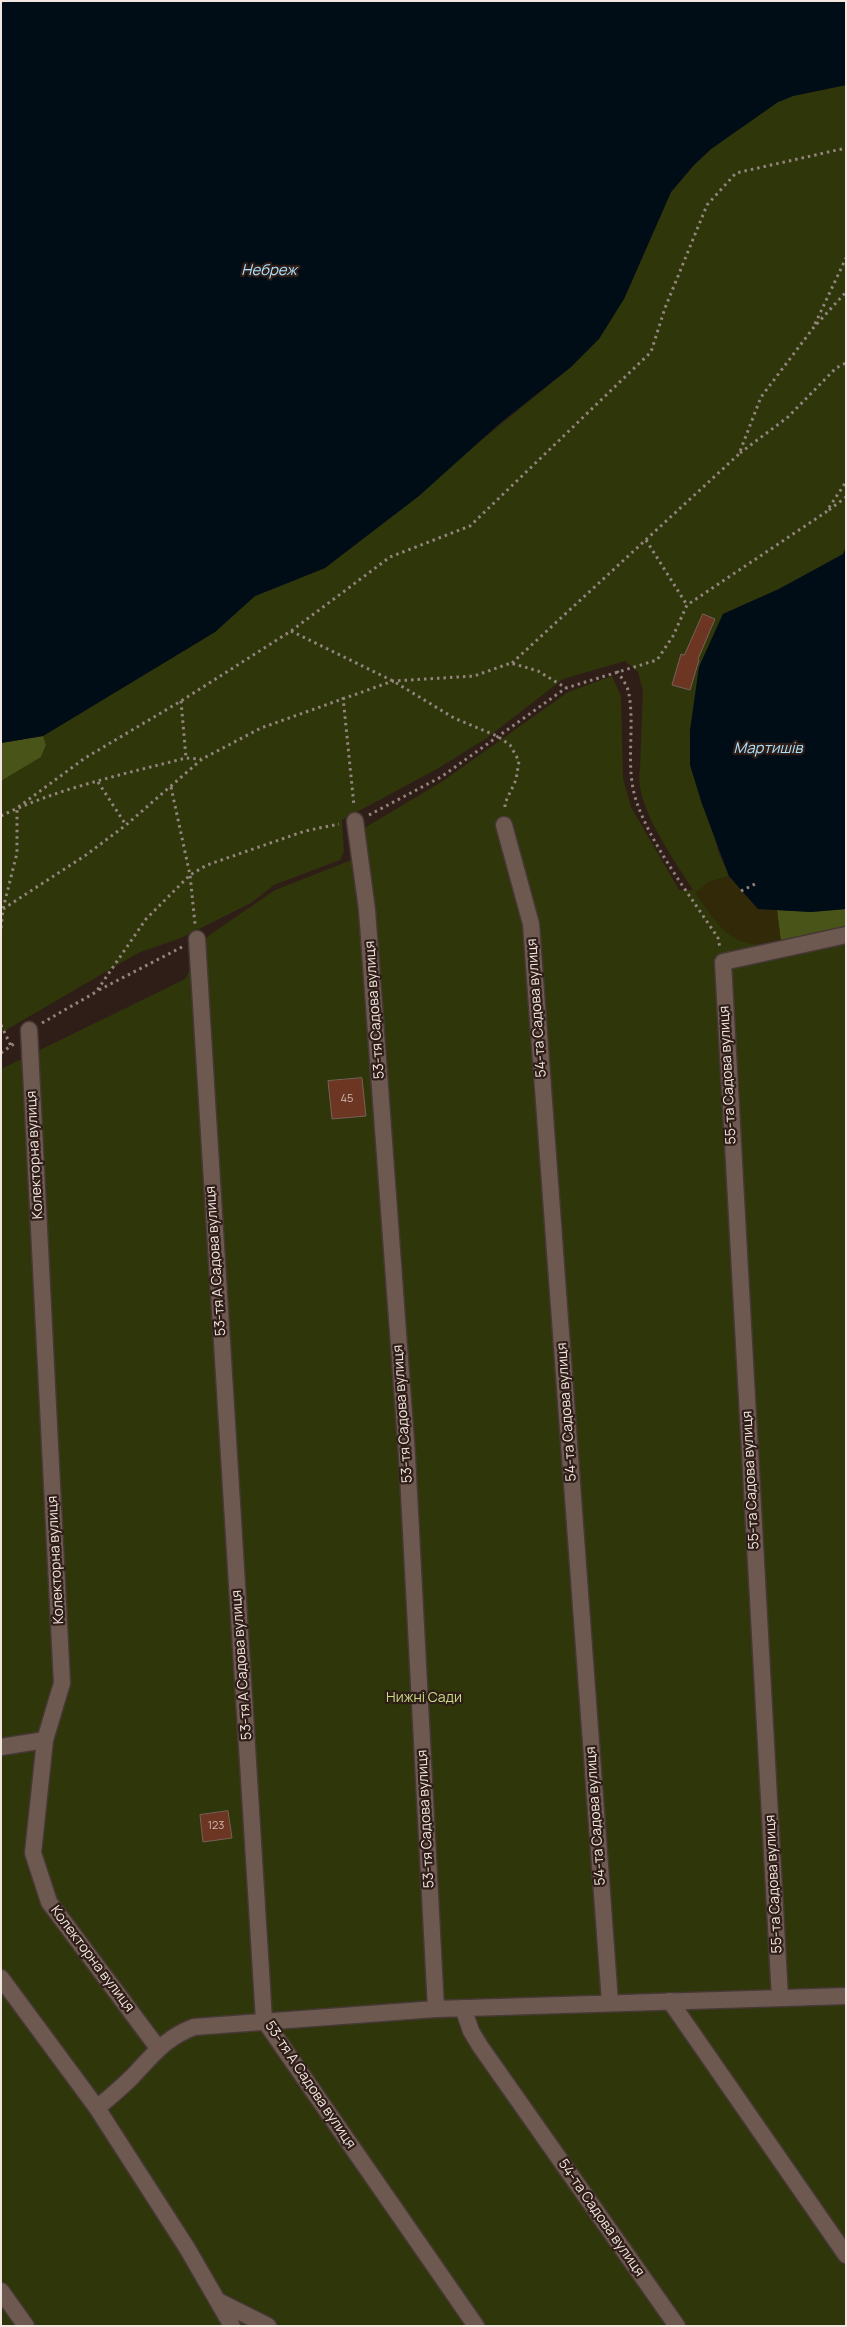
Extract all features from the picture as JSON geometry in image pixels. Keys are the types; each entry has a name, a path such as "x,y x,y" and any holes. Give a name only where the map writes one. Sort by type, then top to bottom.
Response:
{"street":[{"name":"53-тя Садова вулиця","path":"355,821 367,910 407,1455 436,2009"},
{"name":"54-та Садова вулиця","path":"504,825 531,924 610,2002"},
{"path":"723,962 846,935"},
{"name":"53-тя А Садова вулиця","path":"197,938 264,2020 476,2326"},
{"name":"55-та Садова вулиця","path":"723,962 780,1998"},
{"name":"Колекторна вулиця","path":"30,1030 62,1683 45,1740 33,1853 49,1902 158,2048"},
{"path":"1,1748 45,1740"},
{"path":"1,1978 98,2108 187,2248 232,2326"},
{"path":"98,2108 131,2078 158,2048 180,2032 194,2027 264,2020 436,2009 846,1996"},
{"path":"670,2001 846,2255"},
{"name":"54-та Садова вулиця","path":"464,2008 471,2031 480,2046 677,2326"},
{"path":"1,2291 26,2326"},
{"path":"218,2301 268,2326"}],"path":[{"path":"17,808 85,758 181,701 291,631 390,557 470,526 651,352 665,308 707,205 736,173 846,148"},
{"path":"814,327 846,258"},
{"path":"739,454 761,397 814,327 846,292"},
{"path":"2,911 86,855 126,825 202,759 261,728 343,697 393,681 474,676 511,663 739,454 788,417 836,368 846,363"},
{"path":"826,512 846,482"},
{"path":"96,992 146,919 190,875 208,865 305,831 355,821 441,777 566,688 617,670 657,660 673,636 687,605 826,512 846,496"},
{"path":"646,540 687,605"},
{"path":"291,631 393,681 454,718 497,736 510,745 520,761 516,780 505,803 504,825"},
{"path":"511,663 538,671 566,688"},
{"path":"617,670 629,692 632,775 636,799 643,817 668,862 718,938 723,962"},
{"path":"343,697 355,821"},
{"path":"181,701 186,758"},
{"path":"1,816 17,808 98,781 186,758 202,759"},
{"path":"98,781 126,825"},
{"path":"1,1053 30,1030 197,938 190,875 171,787"},
{"path":"1,928 2,911 17,853 17,808"},
{"path":"741,891 755,884"},
{"path":"1,1025 11,1046"}],"green space":[{"name":"Нижні Сади","path":"846,85 846,547 844,554 779,589 723,614 699,667 690,731 718,851 729,876 709,882 741,891 758,909 811,912 846,909 846,2326 1,2326 1,1069 185,979 208,936 275,890 354,859 361,830 443,781 568,692 612,676 621,696 623,778 631,807 679,890 693,890 657,831 643,798 639,782 643,691 638,672 625,661 563,679 487,738 437,769 342,820 344,851 340,860 274,885 251,903 181,938 138,953 1,1033 1,781 41,757 46,745 43,736 215,632 255,596 325,568 571,367 624,299 671,192 694,165 711,149 778,102 793,96"},
{"path":"43,736 46,745 41,757 1,781 1,743"},
{"path":"846,909 846,931 781,943 777,910 811,912"}],"sand":[{"path":"729,876 758,909 777,910 781,943 764,945 751,944 739,940 721,927 695,893 709,882"}],"water":[{"name":"Небреж","path":"13,1 846,1 846,85 793,96 778,102 711,149 694,165 671,192 624,299 599,339 571,367 499,424 419,496 325,568 255,596 215,632 43,736 1,743 1,3"},
{"name":"Мартишів","path":"846,547 846,909 811,912 758,909 729,876 702,804 690,765 690,731 699,667 723,614 779,589 843,554"}],"building":[{"path":"703,614 715,619 698,659 690,690 672,685 681,654 684,655"},
{"path":"362,1078 366,1116 332,1119 328,1081"},
{"path":"228,1811 232,1838 203,1842 200,1815"}]}
